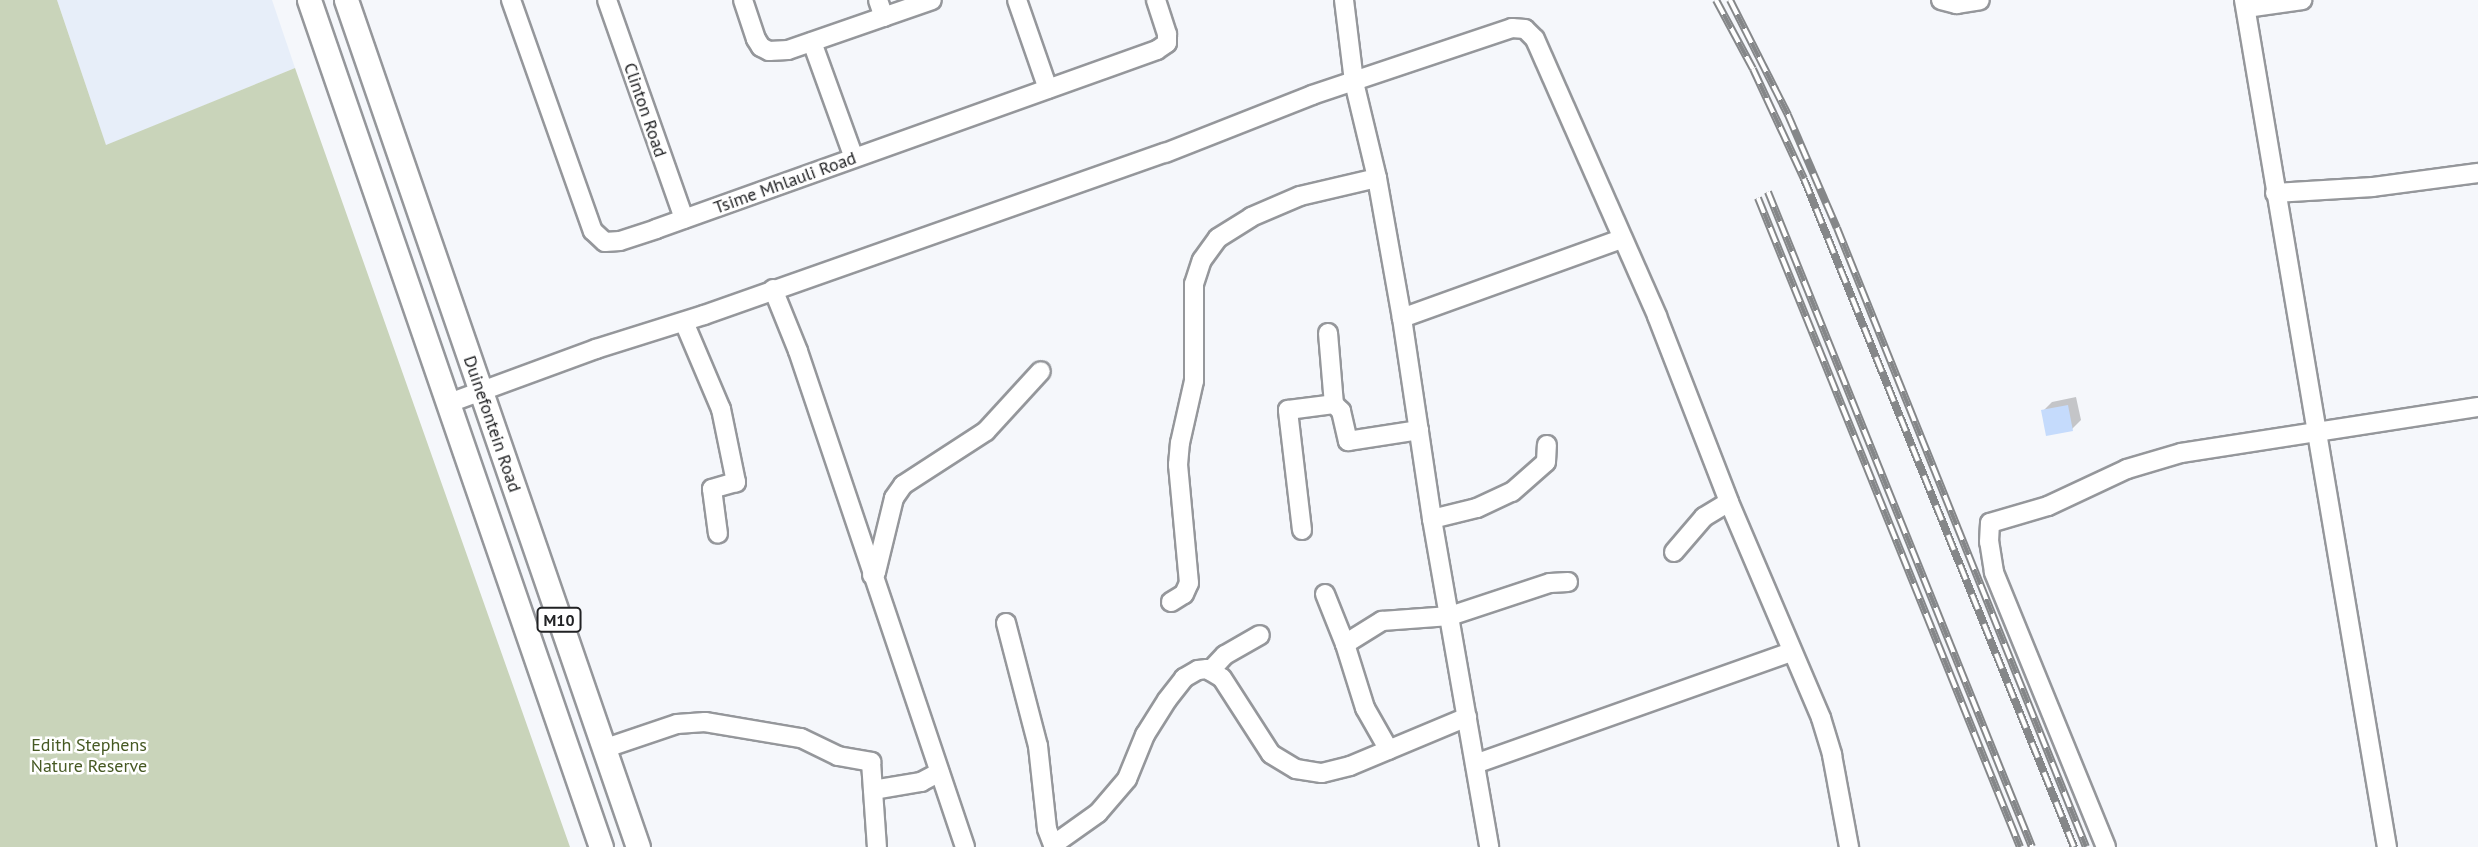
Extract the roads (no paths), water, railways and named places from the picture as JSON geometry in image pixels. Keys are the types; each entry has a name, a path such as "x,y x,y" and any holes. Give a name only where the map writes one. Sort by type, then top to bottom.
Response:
{"main road":[{"name":"Duinefontein Road","path":"309,0 601,847"},
{"name":"Duinefontein Road","path":"346,0 638,847"}],"street":[{"name":"Tsime Mhlauli Road","path":"511,0 593,231 605,242 620,241 684,219 1157,50 1167,43 1167,34 1156,0"},
{"name":"Clinton Road","path":"607,0 684,219"},
{"path":"743,0 761,47 769,51 788,50 812,41 881,8 932,0"},
{"path":"1017,0 1048,89"},
{"path":"1344,0 1354,82 1377,177 1402,318 1432,519 1489,847"},
{"path":"1941,0 1956,4 1980,0"},
{"path":"2302,0 2245,4 2387,847"},
{"path":"449,403 596,349 684,322 1145,160 1354,82 1512,28 1525,29 1535,39 1657,316 1729,502 1827,736 1849,847"},
{"path":"812,41 854,159"},
{"path":"2275,194 2373,187 2478,173"},
{"path":"1171,603 1184,594 1189,583 1178,465 1180,443 1194,382 1194,284 1202,260 1218,238 1251,216 1300,196 1377,177"},
{"path":"1402,318 1621,239"},
{"path":"773,289 798,351 965,847"},
{"path":"684,322 721,409 736,481 712,489 718,534"},
{"path":"1328,333 1334,404 1341,411 1348,441 1419,430"},
{"path":"872,575 876,572 894,498 903,485 979,436 1041,371"},
{"path":"1302,530 1288,410 1334,404"},
{"path":"2106,847 1994,572 1989,542 1990,523 2048,506 2094,483 2157,459 2478,407"},
{"path":"1432,519 1477,508 1512,492 1546,462 1547,445"},
{"path":"1674,552 1704,517 1729,502"},
{"path":"1345,644 1382,621 1450,616 1550,583 1567,582"},
{"path":"1325,594 1345,644 1365,708 1389,750"},
{"path":"1006,623 1038,746 1047,829 1053,846 1098,813 1127,779 1145,735 1184,678 1198,670 1210,671 1227,684 1271,754 1296,769 1322,773 1350,766 1467,717"},
{"path":"1210,671 1225,655 1260,635"},
{"path":"1475,764 1792,652"},
{"path":"603,749 677,724 705,722 801,738 838,755 871,762 877,847"},
{"path":"873,790 920,782 940,772"}],"railway":[{"path":"1716,0 1753,69 1804,179 2074,847"},
{"path":"1730,0 1788,115 1837,228 2086,847"},
{"path":"1768,192 2032,847"},
{"path":"1758,198 2020,847"}],"park label":[{"name":"Edith Stephens Nature Reserve","path":"89,756"}]}
